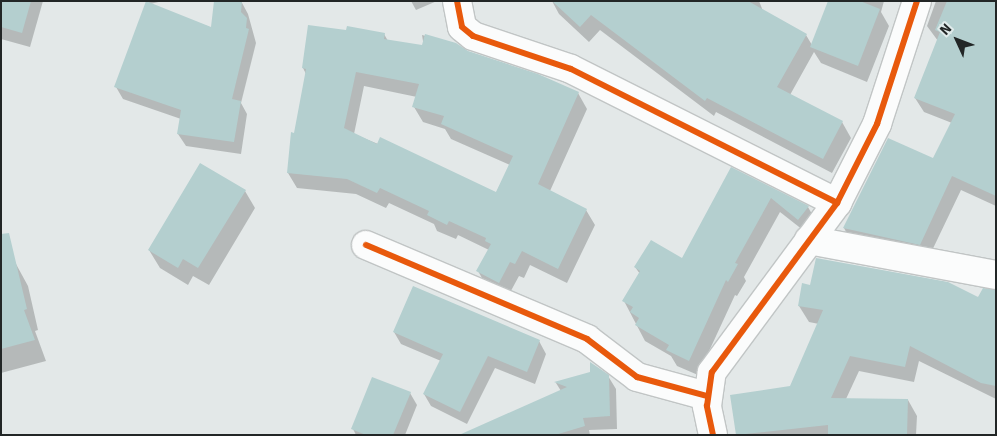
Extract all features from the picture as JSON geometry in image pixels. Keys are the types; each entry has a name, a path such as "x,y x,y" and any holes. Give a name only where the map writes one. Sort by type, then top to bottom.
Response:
{"street":[{"path":"457,1 462,28 473,36 572,69 837,203"},
{"path":"712,435 707,396 712,372 837,203 877,124 912,4"},
{"path":"809,240 996,275"},
{"path":"366,244 588,339 637,378 707,396"}],"building":[{"path":"1,1 31,1 22,33 1,27"},
{"path":"146,1 211,27 214,1 242,1 241,12 247,18 246,28 249,29 232,99 241,101 234,142 177,134 181,110 114,87"},
{"path":"552,1 748,1 807,34 777,87 843,121 823,159 707,98 705,101 591,15 580,27"},
{"path":"828,1 860,1 880,9 858,66 810,47"},
{"path":"947,1 996,1 996,196 952,176 920,245 843,228 888,138 933,158 955,114 914,98 940,32 935,30"},
{"path":"308,25 346,30 347,26 385,33 384,39 422,45 425,34 456,43 468,51 538,74 579,92 538,184 587,209 558,269 522,251 515,264 510,262 499,283 476,271 491,244 485,241 486,238 449,221 447,225 427,215 429,211 380,188 377,193 347,179 287,173 291,132 294,133 306,69 302,68","holes":["356,72 419,84 412,107 444,116 441,124 513,156 496,192 380,137 377,144 344,128"]},
{"path":"200,163 246,190 198,268 183,259 178,268 148,250"},
{"path":"731,167 809,206 798,220 771,198 735,263 738,264 728,282 726,280 689,361 666,350 669,345 635,325 639,318 630,312 633,307 622,301 640,271 634,267 651,240 682,258"},
{"path":"9,233 27,309 24,310 35,340 1,349 1,234"},
{"path":"816,258 948,282 978,297 983,288 996,290 996,386 981,383 910,346 905,367 850,356 831,398 908,399 907,435 828,435 828,425 736,435 730,395 790,386 823,310 798,306 802,283 810,285"},
{"path":"413,286 540,340 527,372 488,356 460,412 423,394 443,354 393,332"},
{"path":"590,362 609,375 610,416 583,418 585,426 555,435 459,435 567,387 554,382 590,372"},
{"path":"372,377 411,392 393,435 366,435 351,429"}],"cycle path":[{"path":"457,1 462,27 473,36 571,69 837,203"},
{"path":"713,435 707,406 712,372 837,203 877,124 917,1"},
{"path":"366,245 587,339 637,377 707,396"}]}
